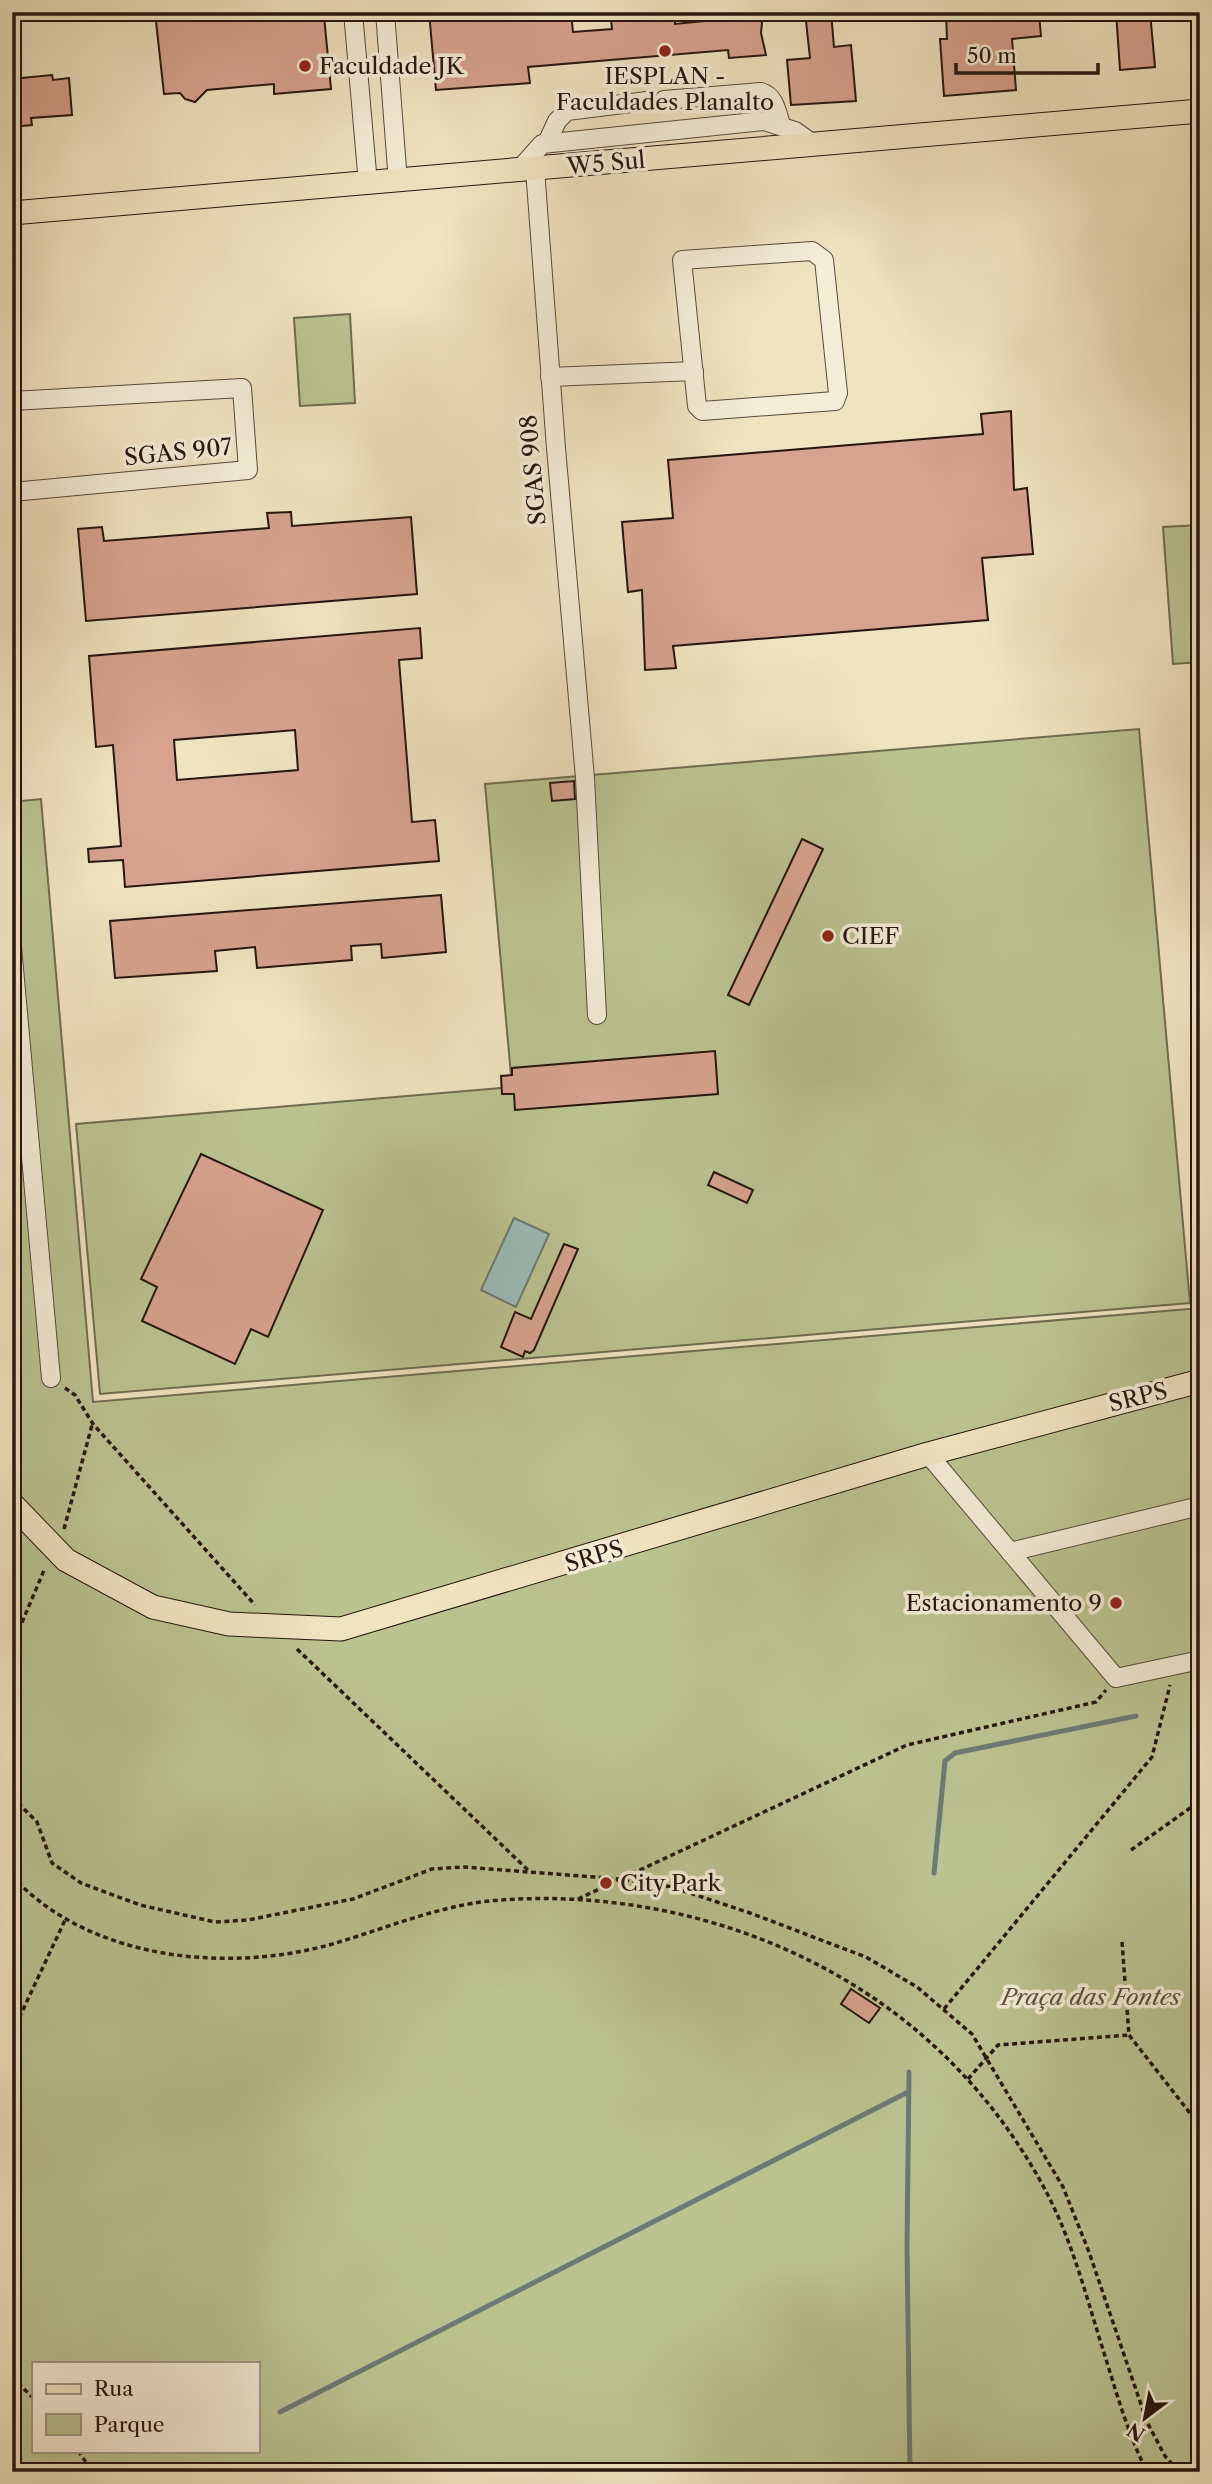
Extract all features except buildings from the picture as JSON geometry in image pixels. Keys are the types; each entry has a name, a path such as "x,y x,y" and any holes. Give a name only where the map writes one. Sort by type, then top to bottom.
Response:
{"main road":[{"name":"W5 Sul","path":"12,213 398,182 1200,111"},
{"name":"SRPS","path":"12,1504 53,1549 114,1589 153,1607 229,1624 341,1629 403,1614 928,1454 1200,1381"}],"street":[{"path":"353,12 368,184"},
{"path":"384,12 398,182"},
{"path":"547,144 557,121 567,111 655,100 761,92 768,94 774,102 781,125"},
{"path":"526,170 537,147 547,144 764,121 781,125 816,146"},
{"name":"SGAS 908","path":"526,170 550,377 584,766 597,1014"},
{"path":"812,251 824,260 838,393 835,401 705,412 697,406 694,371 682,260 812,251"},
{"path":"550,377 694,371"},
{"name":"SGAS 907","path":"12,401 242,388 248,470 12,492"},
{"path":"12,947 51,1378"},
{"path":"928,1454 1116,1678 1200,1660"},
{"path":"1010,1552 1200,1506"}],"path":[{"path":"51,1378 75,1395 93,1424 275,1628 530,1872"},
{"path":"12,1646 53,1549 63,1534 93,1424"},
{"path":"943,2010 1152,1757 1174,1666"},
{"path":"576,1900 907,1745 1096,1702 1116,1678"},
{"path":"12,1797 37,1822 52,1863 81,1883 140,1905 215,1922 247,1920 353,1899 432,1869 464,1867 620,1879 672,1887 866,1958 917,1987 972,2034 1063,2187 1089,2252 1147,2422 1165,2456 1179,2472"},
{"path":"1131,1850 1200,1801"},
{"path":"12,1876 66,1918 129,1948 195,1958 257,1957 326,1946 420,1916 498,1900 576,1900 623,1902 723,1924 789,1950 835,1974 884,2006 968,2079 1023,2153 1057,2213 1129,2429 1147,2472"},
{"path":"12,2033 66,1918"},
{"path":"1122,1941 1129,2035 1200,2126"},
{"path":"968,2079 998,2045 1129,2035"},
{"path":"12,2377 32,2397"},
{"path":"79,2452 93,2472"}],"green space":[{"path":"350,314 355,403 300,406 294,318"},
{"path":"1200,525 1200,662 1173,664 1163,527"},
{"name":"CIEF","path":"1139,729 1190,1303 100,1394 76,1124 512,1087 485,784"},
{"name":"City Park","path":"41,799 93,1402 1200,1308 1200,2472 12,2472 12,802"}],"water":[{"path":"514,1218 549,1234 516,1307 481,1290"}],"waterway":[{"path":"934,1873 945,1761 955,1753 1136,1716"},
{"path":"909,2072 907,2247 910,2472"},
{"path":"280,2412 908,2092"}],"place":[{"name":"IESPLAN - Faculdades Planalto","path":"665,51"},
{"name":"Faculdade JK","path":"305,66"},
{"name":"CIEF","path":"828,936"},
{"name":"Estacionamento 9","path":"1116,1603"},
{"name":"City Park","path":"606,1883"}],"park label":[{"name":"Praça das Fontes","path":"1091,1997"}]}
